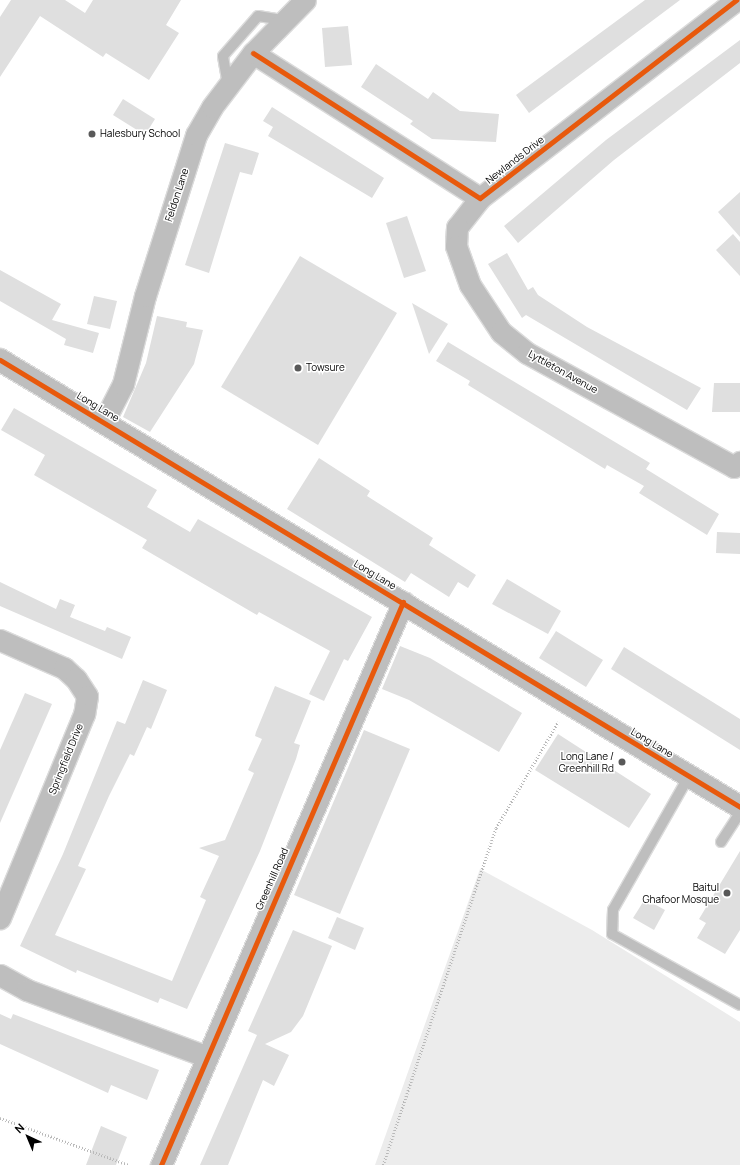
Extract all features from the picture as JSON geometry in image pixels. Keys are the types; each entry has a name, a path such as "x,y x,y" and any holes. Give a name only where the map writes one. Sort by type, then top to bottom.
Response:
{"main road":[{"name":"Long Lane","path":"0,360 104,421 568,704 740,806"}],"street":[{"name":"Feldon Lane","path":"104,421 123,384 145,296 196,135 228,85 253,53 305,0"},
{"name":"Newlands Drive","path":"480,198 736,0"},
{"path":"253,53 480,198"},
{"name":"Lyttleton Avenue","path":"480,198 457,227 456,246 470,285 501,332 527,353 734,467 740,462"},
{"name":"Greenhill Road","path":"161,1165 205,1056 403,602"},
{"name":"Springfield Drive","path":"0,640 64,668 76,679 87,696 84,714 0,918"},
{"path":"0,974 27,990 205,1056"}],"lane":[{"path":"228,85 223,56 258,16 284,20"},
{"path":"690,776 613,910 612,934 740,1005"},
{"path":"721,842 740,813"}],"path":[{"path":"383,1165 496,828 568,704"},
{"path":"0,1118 129,1165"}],"shaded area":[{"path":"480,869 592,930 740,1022 740,1165 375,1165"}],"building":[{"path":"11,0 65,0 85,13 93,0 181,0 166,25 179,33 149,80 106,53 103,57 40,16 0,77 0,17"},
{"path":"645,0 680,0 529,113 516,95"},
{"path":"348,26 352,65 325,67 322,28"},
{"path":"740,40 740,63 614,160 518,243 504,226 606,140"},
{"path":"376,64 428,99 433,92 460,111 499,114 496,142 432,139 410,124 413,121 361,87"},
{"path":"123,99 155,119 145,135 113,115"},
{"path":"272,107 384,178 372,198 268,136 273,127 263,121"},
{"path":"225,143 259,153 252,175 240,172 209,273 185,265"},
{"path":"740,192 740,237 718,212"},
{"path":"407,216 426,271 404,278 386,223"},
{"path":"733,234 740,242 740,276 716,250"},
{"path":"507,253 528,290 533,287 538,295 587,327 701,388 687,410 526,315 522,318 488,264"},
{"name":"Towsure","path":"300,256 397,313 318,445 221,387"},
{"path":"0,270 61,304 52,320 99,333 93,353 64,345 66,339 0,301"},
{"path":"94,296 117,301 110,329 87,324"},
{"path":"412,303 448,324 429,354"},
{"path":"157,316 187,322 186,327 203,330 194,364 150,432 123,417 146,363"},
{"path":"448,342 650,463 646,469 719,514 707,535 639,493 644,486 607,465 605,469 468,385 470,381 436,361"},
{"path":"714,383 740,383 740,412 712,412"},
{"path":"14,408 157,490 147,507 190,532 198,519 372,617 348,661 344,659 324,701 309,694 330,651 259,612 257,615 142,548 147,540 34,475 45,455 1,430"},
{"path":"319,458 370,491 367,496 433,538 429,545 476,575 468,588 458,582 449,597 411,573 405,582 287,509"},
{"path":"717,532 740,533 740,554 716,553"},
{"path":"507,579 561,611 548,634 492,604"},
{"path":"0,582 56,609 60,599 75,605 70,617 105,631 107,627 131,637 122,659 0,606"},
{"path":"556,631 603,660 586,687 539,658"},
{"path":"400,646 430,658 522,713 499,752 409,700 382,689"},
{"path":"624,647 740,719 740,750 611,669"},
{"path":"143,680 167,690 151,729 147,727 134,756 130,754 109,796 78,866 86,869 55,935 172,981 206,900 200,897 219,856 199,848 225,840 254,773 248,770 262,739 255,736 275,686 311,701 294,743 300,745 296,759 260,851 187,1009 160,998 158,1003 77,970 76,973 20,946 63,854 117,721 125,724"},
{"path":"25,693 52,704 0,823 0,750"},
{"path":"364,730 410,749 340,914 294,895"},
{"path":"558,734 651,794 629,828 535,770"},
{"name":"Baitul Ghafoor Mosque","path":"740,851 740,930 725,954 697,938 706,923 699,919"},
{"path":"645,899 665,910 654,930 633,918"},
{"path":"337,917 364,928 355,950 328,938"},
{"path":"293,930 332,946 303,1016 291,1032 265,1044 289,1055 274,1086 263,1080 228,1165 200,1165 257,1035 248,1031"},
{"path":"0,1014 11,1019 13,1014 159,1070 147,1100 111,1085 108,1093 0,1044"},
{"path":"101,1126 127,1137 116,1165 86,1165"}],"cycle path":[{"path":"253,53 480,198 736,0"},
{"path":"0,360 740,807"},
{"path":"161,1165 403,602"}],"place":[{"name":"Halesbury School","path":"92,134"},
{"name":"Towsure","path":"298,368"},
{"name":"Long Lane / Greenhill Rd","path":"622,762"},
{"name":"Baitul Ghafoor Mosque","path":"727,893"}]}
